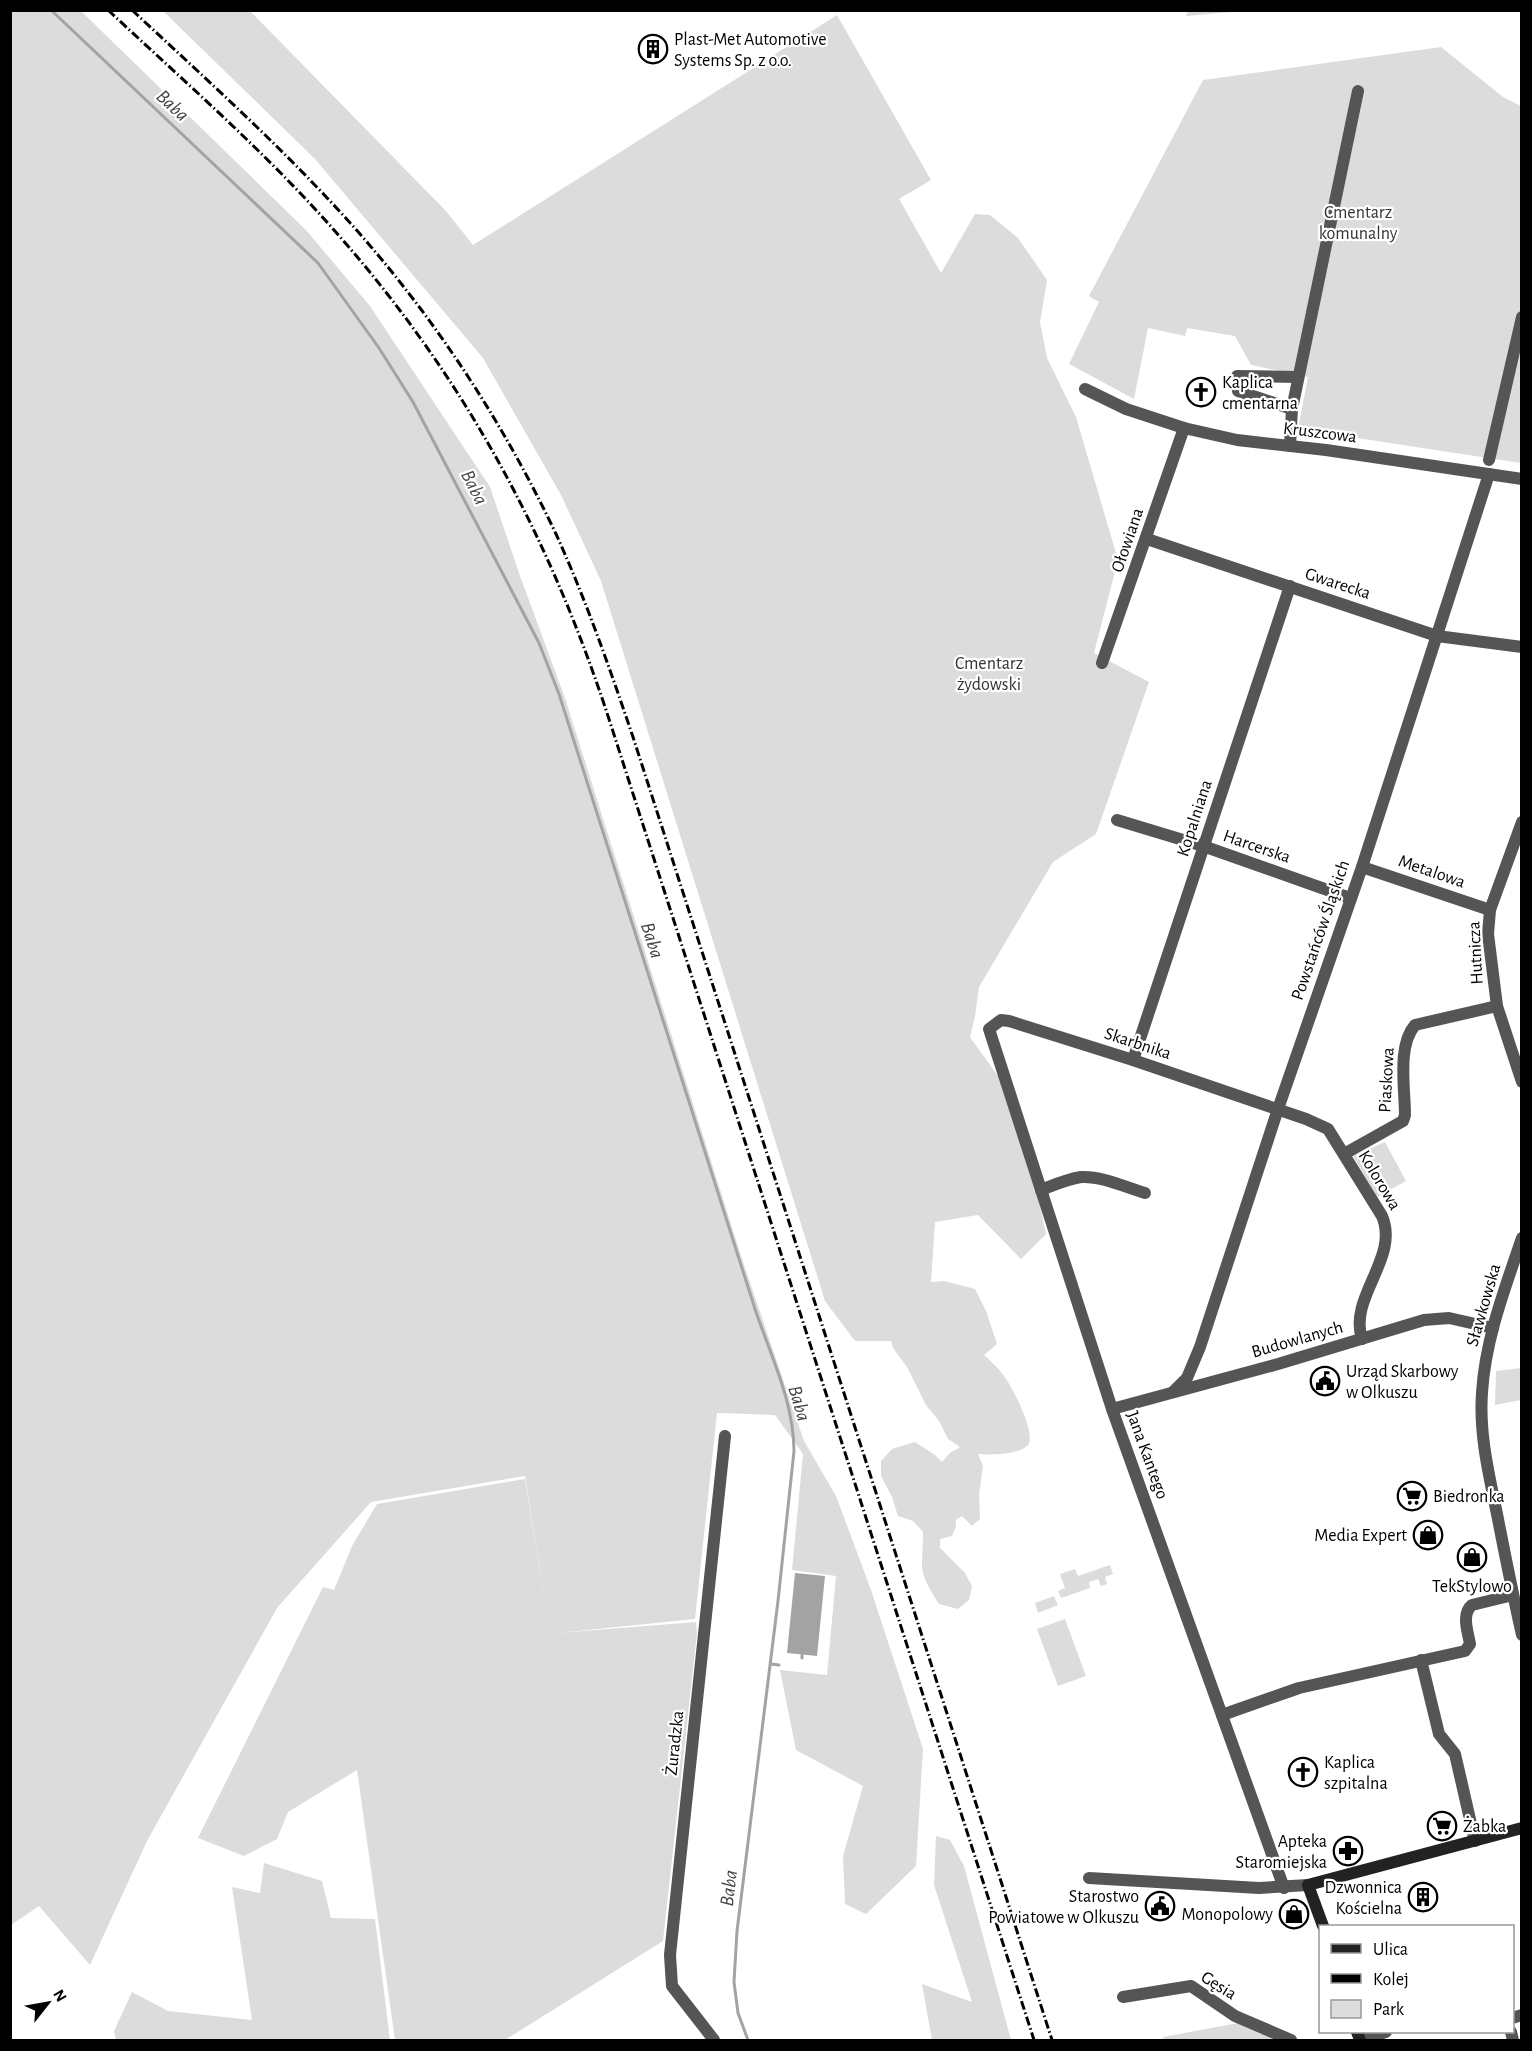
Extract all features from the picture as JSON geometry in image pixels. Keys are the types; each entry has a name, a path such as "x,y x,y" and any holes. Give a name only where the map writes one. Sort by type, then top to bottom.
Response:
{"street":[{"path":"1290,446 1290,423 1298,377 1358,92"},
{"path":"1489,460 1521,317"},
{"path":"1237,376 1298,377"},
{"name":"Kruszcowa","path":"1085,388 1126,409 1184,429 1237,440 1521,479"},
{"path":"1238,391 1292,409"},
{"name":"Ołowiana","path":"1102,663 1184,429"},
{"name":"Powstańców Śląskich","path":"1173,1392 1187,1378 1193,1366 1278,1109 1362,867 1490,474"},
{"name":"Gwarecka","path":"1147,539 1437,636 1521,647"},
{"name":"Kopalniana","path":"1133,1060 1290,586"},
{"name":"Harcerska","path":"1117,820 1203,846 1350,898"},
{"name":"Hutnicza","path":"1521,823 1490,910 1488,934 1497,1006 1521,1082"},
{"name":"Metalowa","path":"1362,867 1490,910"},
{"name":"Piaskowa","path":"1344,1154 1403,1121 1405,1114 1404,1047 1408,1034 1415,1025 1497,1006"},
{"name":"Skarbnika","path":"989,1029 1001,1020 1010,1021 1278,1109"},
{"name":"Jana Kantego","path":"989,1029 1112,1408 1284,1888"},
{"name":"Kolorowa","path":"1278,1109 1328,1129 1382,1216 1387,1228 1384,1249 1358,1319 1362,1339"},
{"path":"1041,1190 1081,1177 1100,1179 1145,1193"},
{"name":"Sławkowska","path":"1521,1238 1493,1328 1482,1394 1482,1428 1489,1472 1521,1635"},
{"name":"Budowlanych","path":"1112,1408 1436,1318 1449,1318 1493,1328"},
{"name":"Żuradzka","path":"714,2040 672,1986 670,1955 725,1436"},
{"path":"1222,1715 1299,1688 1465,1651 1470,1644 1466,1613 1468,1609 1472,1605 1513,1595"},
{"path":"1421,1660 1439,1734 1455,1754 1475,1842"},
{"path":"1089,1878 1284,1888 1308,1885 1521,1828"},
{"path":"1308,1885 1323,1925"},
{"name":"Gęsia","path":"1123,1997 1191,1986 1235,2016 1291,2040"},
{"path":"1359,2037 1377,2033"}],"green space":[{"path":"1188,10 1243,11 1186,16"},
{"path":"10,11 81,11 306,230 370,306 490,487 565,698 741,1256 804,1441 836,1496 871,1590 923,1749 916,1866 866,1914 845,1904 843,1856 863,1786 796,1750 780,1670 827,1675 836,1576 792,1570 803,1454 775,1415 717,1413 695,1619 558,1633 696,1622 697,1633 663,1941 505,2040 395,2040 357,1770 288,1812 277,1839 244,1856 198,1838 323,1587 334,1590 352,1546 377,1504 525,1479 550,1634 525,1476 371,1502 277,1608 147,1841 90,1965 39,1906 11,1925"},
{"name":"Cmentarz żydowski","path":"163,11 250,11 446,211 473,245 837,15 931,180 899,199 941,273 975,214 990,215 1018,238 1047,280 1040,322 1047,358 1076,417 1118,560 1094,653 1149,682 1096,834 1053,862 979,987 970,1037 1000,1079 1035,1183 1046,1234 1021,1259 978,1215 935,1222 931,1282 944,1281 975,1289 986,1311 997,1344 984,1355 1001,1372 1010,1386 1026,1419 1030,1439 1028,1445 1018,1451 978,1454 983,1466 979,1495 980,1519 972,1526 962,1516 956,1520 952,1536 940,1539 940,1548 965,1573 972,1586 969,1600 958,1609 939,1604 928,1585 922,1570 923,1532 913,1521 898,1516 892,1497 881,1476 881,1461 892,1449 915,1442 942,1462 960,1447 948,1439 939,1421 926,1405 891,1341 855,1341 825,1301 601,581 561,495 483,358 315,159"},
{"name":"Cmentarz komunalny","path":"1441,47 1503,97 1521,106 1521,463 1298,429 1308,377 1251,365 1235,336 1187,328 1185,336 1148,328 1134,399 1069,364 1099,302 1089,296 1203,80"},
{"path":"1385,1142 1406,1181 1377,1197 1353,1156"},
{"path":"1521,1368 1521,1400 1495,1405 1496,1371"},
{"path":"1110,1565 1113,1574 1105,1577 1107,1584 1101,1586 1098,1579 1089,1582 1090,1588 1061,1598 1058,1591 1065,1588 1060,1574 1075,1569 1078,1576"},
{"path":"1054,1596 1058,1605 1038,1613 1035,1603"},
{"path":"1065,1619 1086,1676 1058,1686 1037,1629"},
{"path":"936,1836 950,1840 964,1866 1011,2040 932,2040 922,1984 972,2002 934,1885"},
{"path":"264,1863 322,1881 331,1918 375,1919 390,2040 116,2040 114,2031 132,1992 168,2011 252,2020 232,1887 260,1893"},
{"path":"1238,2023 1280,2040 1164,2040 1163,2037"}],"shaded area":[{"path":"795,1573 825,1576 817,1656 787,1653"}],"waterway":[{"name":"Baba","path":"51,10 318,263 379,348 413,402 539,643 559,694 756,1312 781,1380 793,1433 794,1451 778,1601 737,1931 734,1982 738,2013 748,2040"},
{"path":"771,1664 779,1665"}],"railway":[{"path":"108,10 286,178 386,292 465,405 531,523 585,650 608,716 1034,2040"},
{"path":"132,10 245,115 326,197 382,260 465,372 513,452 556,534 587,609 633,737 1052,2040"}],"place":[{"name":"Plast-Met Automotive Systems Sp. z o.o.","path":"653,49"},
{"name":"Kaplica cmentarna","path":"1201,392"},
{"name":"Urząd Skarbowy w Olkuszu","path":"1325,1381"},
{"name":"Biedronka","path":"1412,1496"},
{"name":"Media Expert","path":"1428,1535"},
{"name":"TekStylowo","path":"1472,1557"},
{"name":"Kaplica szpitalna","path":"1303,1772"},
{"name":"Żabka","path":"1442,1826"},
{"name":"Apteka Staromiejska","path":"1348,1851"},
{"name":"Dzwonnica Kościelna","path":"1423,1897"},
{"name":"Starostwo Powiatowe w Olkuszu","path":"1160,1906"},
{"name":"Monopolowy","path":"1294,1914"}]}
